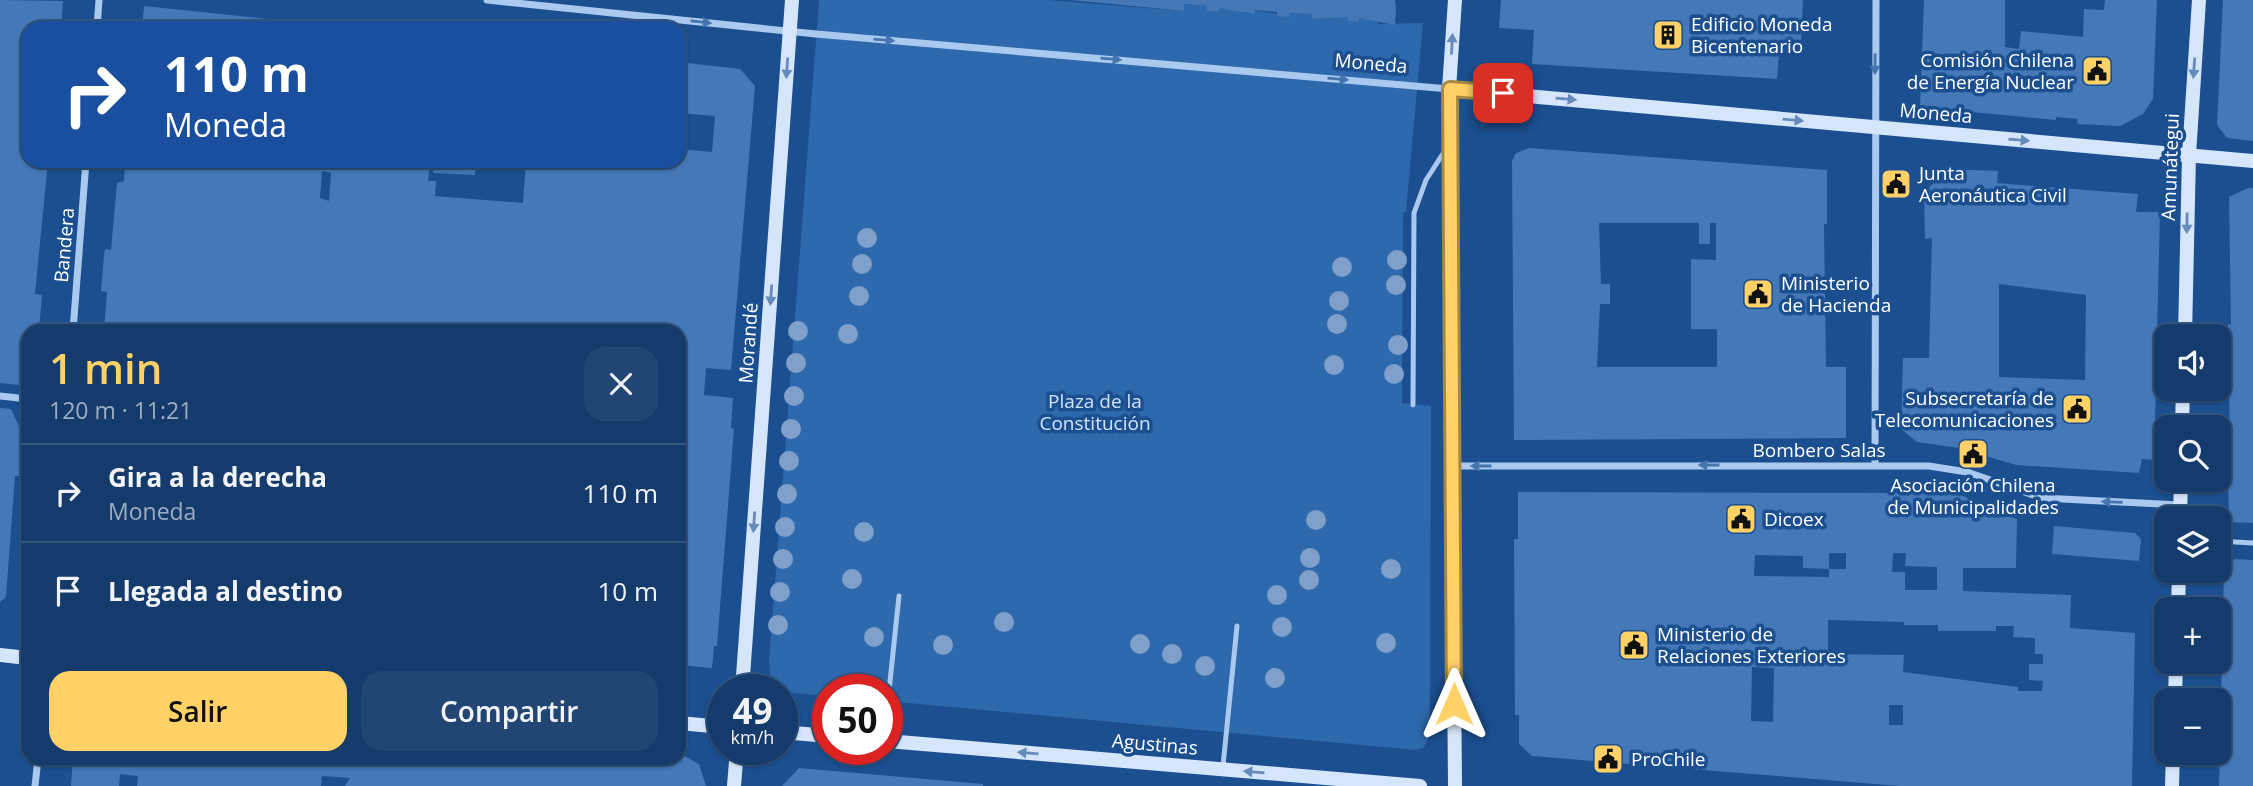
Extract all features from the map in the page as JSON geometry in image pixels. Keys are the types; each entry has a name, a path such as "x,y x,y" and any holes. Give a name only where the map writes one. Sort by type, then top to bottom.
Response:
{"main road":[{"name":"Morandé","path":"742,674 792,0"},
{"path":"1455,0 1450,89 1455,786"},
{"name":"Amunátegui","path":"2185,324 2189,155 2199,0"},
{"name":"Moneda","path":"1450,89 2253,161"},
{"path":"0,655 21,657"},
{"path":"686,724 707,726"},
{"name":"Agustinas","path":"903,742 1420,786"},
{"path":"734,786 736,765"},
{"path":"2172,786 2173,765"}],"street":[{"path":"98,21 99,0"},
{"name":"Moneda","path":"487,0 790,31 1450,89"},
{"path":"1875,465 1876,0"},
{"name":"Bandera","path":"74,324 85,168"},
{"path":"0,396 21,398"},
{"name":"Bombero Salas","path":"1453,466 1875,465 1948,468 2042,498 2154,509"},
{"path":"35,786 37,765"}],"lane":[{"path":"1413,405 1414,213 1426,180 1450,144"},
{"path":"2231,542 2253,543"},
{"path":"891,674 899,596"},
{"path":"1223,769 1237,626"}],"green space":[{"name":"Plaza de la Constitución","path":"819,0 1049,0 1183,11 1184,4 1207,6 1207,11 1218,11 1219,8 1242,9 1243,13 1253,14 1254,10 1289,16 1289,13 1312,14 1313,19 1324,19 1324,16 1348,17 1347,21 1359,22 1359,18 1378,20 1378,24 1423,23 1406,212 1403,213 1402,403 1431,406 1430,718 1428,740 1423,748 1415,750 903,702 903,674 812,674 812,695 798,693 798,674 770,674"}],"building":[{"path":"0,0 63,1 62,21 21,21 21,168 47,168 35,294 42,295 40,324 21,324 21,385 0,383"},
{"path":"1070,0 1395,0 1396,10 1395,25 1359,18 1359,22 1347,21 1348,17 1312,19 1312,14 1289,13 1289,17 1277,16 1277,12 1254,10 1254,14 1219,8 1219,11 1207,11 1207,6 1184,4 1184,11"},
{"name":"Edificio Moneda Bicentenario","path":"1501,0 1803,0 1801,41 1780,40 1777,79 1532,64 1534,30 1499,28"},
{"path":"1924,0 2005,0 2005,47 2019,49 2021,31 2083,37 2084,9 2104,10 2105,0 2157,0 2153,99 2143,114 2120,126 2077,124 2078,119 2056,117 2056,120 1920,107"},
{"path":"2223,0 2253,0 2253,141 2227,138 2217,125"},
{"path":"144,6 286,21 143,21"},
{"path":"686,63 740,69 755,86 731,370 706,368 704,395 733,398 731,428 734,429 717,646 714,646 712,668 686,666 686,324 105,324 107,292 101,291 104,255 105,249 111,250 117,183 124,181 125,168 429,168 428,181 436,181 435,196 523,203 526,168 686,168 686,150 712,152 715,116 686,114","holes":["322,171 331,173 329,201 320,198"]},
{"name":"Ministerio de Hacienda","path":"1529,148 1827,170 1827,224 1824,224 1826,367 1846,367 1846,438 1514,440 1512,161 1516,153","holes":["1599,223 1699,223 1699,244 1710,244 1710,223 1716,223 1716,260 1691,259 1691,329 1717,329 1717,367 1597,367 1600,304 1610,304 1610,284 1601,284"]},
{"path":"433,168 476,168 475,175 433,173"},
{"path":"1948,169 1998,171 1997,183 2138,194 2136,212 2160,212 2157,324 2154,324 2154,460 2142,459 2139,473 2016,465 1959,448 1917,442 1901,429 1903,358 1929,358 1932,238 1925,239 1924,192","holes":["1999,284 2086,295 2085,380 1999,377"]},
{"path":"2253,188 2253,523 2231,522 2231,506 2229,506 2228,492 2231,492 2229,197"},
{"path":"0,408 11,409 21,431 21,456 19,476 15,476 6,597 0,602"},
{"path":"1922,490 1963,496 2017,519 2016,568 1963,568 1963,591 2071,595 2070,628 2135,633 2132,786 1899,786 1532,756 1519,744 1519,715 1515,715 1514,539 1518,539 1518,492 1922,493","holes":["1829,553 1846,553 1846,569 1829,569","1893,553 1906,553 1905,566 1937,567 1937,590 1905,590 1905,572 1892,572","1755,555 1803,556 1803,568 1829,569 1829,577 1754,576","1828,620 1938,625 1938,631 1996,631 1996,626 2014,626 2013,637 2035,638 2035,654 2043,654 2043,664 2029,664 2029,680 2043,681 2042,691 2018,691 2018,687 1903,672 1904,655 1828,654","1752,667 1774,668 1773,722 1751,721","1889,705 1903,705 1903,725 1889,725"]},
{"path":"2054,526 2135,533 2141,539 2139,561 2052,554"},
{"path":"2235,559 2253,560 2253,786 2219,786 2219,765 2231,765 2231,688 2221,688 2222,674 2231,674 2231,597 2223,597 2224,583 2231,583 2231,563"},
{"path":"686,757 699,764 706,786 345,786 350,778 322,776 321,786 137,786 138,776 120,774 119,786 71,786 72,765 686,765"},
{"path":"799,768 983,784 983,786 782,786"}],"place":[{"name":"Edificio Moneda Bicentenario","path":"1668,35"},
{"name":"Comisión Chilena de Energía Nuclear","path":"2097,71"},
{"name":"Junta Aeronáutica Civil","path":"1896,184"},
{"name":"Ministerio de Hacienda","path":"1758,294"},
{"name":"Subsecretaría de Telecomunicaciones","path":"2077,409"},
{"name":"Asociación Chilena de Municipalidades","path":"1973,454"},
{"name":"Dicoex","path":"1741,519"},
{"name":"Ministerio de Relaciones Exteriores","path":"1634,645"},
{"name":"ProChile","path":"1608,759"}],"route":[{"path":"1454,704 1450,89 1503,93"}]}
